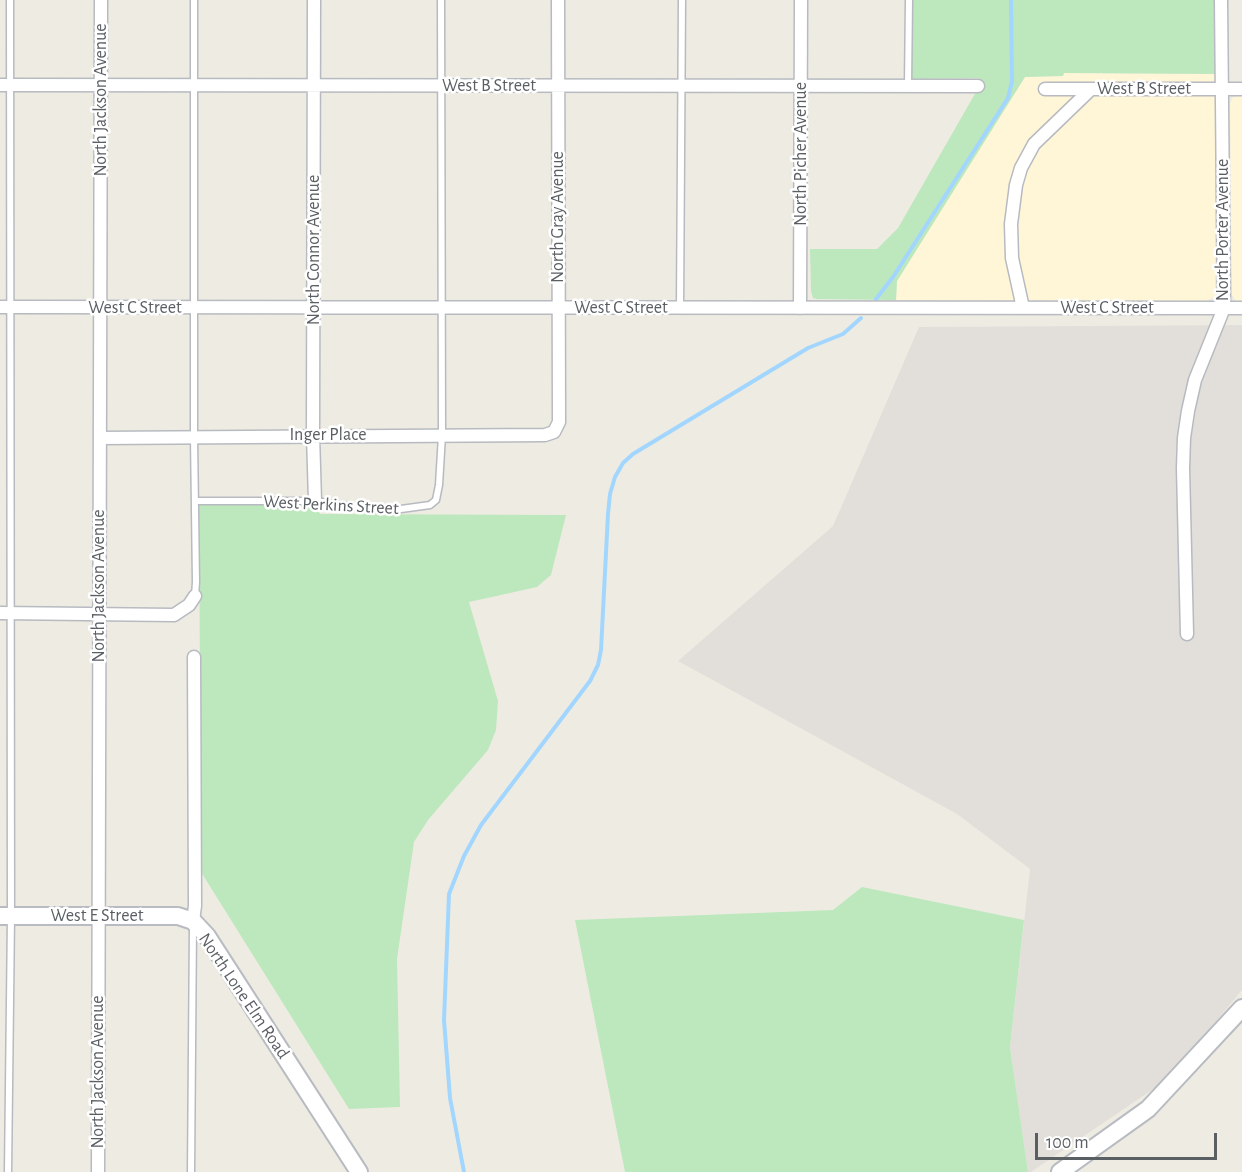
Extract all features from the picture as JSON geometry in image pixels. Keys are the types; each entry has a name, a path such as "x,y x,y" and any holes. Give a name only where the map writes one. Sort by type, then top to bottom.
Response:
{"street":[{"name":"North Jackson Avenue","path":"98,1172 101,0"},
{"name":"North Connor Avenue","path":"314,0 313,435 315,501"},
{"name":"North Gray Avenue","path":"554,432 559,422 558,0"},
{"name":"North Picher Avenue","path":"800,308 801,0"},
{"name":"North Porter Avenue","path":"1187,634 1184,438 1195,380 1224,308 1221,0"},
{"name":"West B Street","path":"5,85 978,86"},
{"name":"West B Street","path":"1045,89 1242,89"},
{"path":"1023,308 1012,258 1011,224 1016,185 1021,168 1034,144 1091,89"},
{"name":"West C Street","path":"5,307 1242,308"},
{"name":"Inger Place","path":"100,438 545,435 554,432"},
{"path":"5,613 174,615 189,605 195,596"},
{"name":"North Lone Elm Road","path":"194,657 193,921 207,936 359,1172"},
{"name":"West E Street","path":"5,916 178,916 193,921"},
{"path":"1060,1172 1148,1109 1242,1008"}],"lane":[{"path":"8,1172 5,916 5,85 10,0"},
{"path":"194,0 195,596"},
{"path":"441,0 442,435"},
{"path":"680,308 682,0"},
{"path":"908,86 909,0"},
{"name":"West Perkins Street","path":"195,501 315,501 368,509 401,509 430,505 436,500 438,494 442,435"},
{"path":"191,1172 193,921"}],"shaded area":[{"path":"1064,73 1215,74 1215,297 1206,301 896,300 897,281 1025,77 1063,76"},
{"path":"1242,96 1242,301 1236,301 1232,295 1230,103 1233,97"},
{"path":"1242,325 1242,990 1168,1079 1028,1172 1010,1047 1030,869 957,814 678,661 833,526 919,327"}],"green space":[{"path":"912,0 1215,0 1215,74 1064,73 1063,76 1025,77 897,281 896,300 813,298 810,249 877,249 898,228 976,92 979,78 911,79"},
{"path":"199,504 311,505 321,514 566,515 551,575 537,587 469,602 498,701 496,730 488,750 428,820 414,842 397,959 400,1107 349,1109 201,872"},
{"path":"862,887 1024,920 1010,1047 1028,1172 625,1172 575,920 833,910"}],"waterway":[{"path":"876,299 893,277 1008,98 1012,81 1011,0"},
{"path":"464,1172 450,1098 444,1020 449,894 464,856 481,825 590,681 598,665 601,650 608,514 615,477 623,463 633,454 808,348 843,334 861,318"}]}
